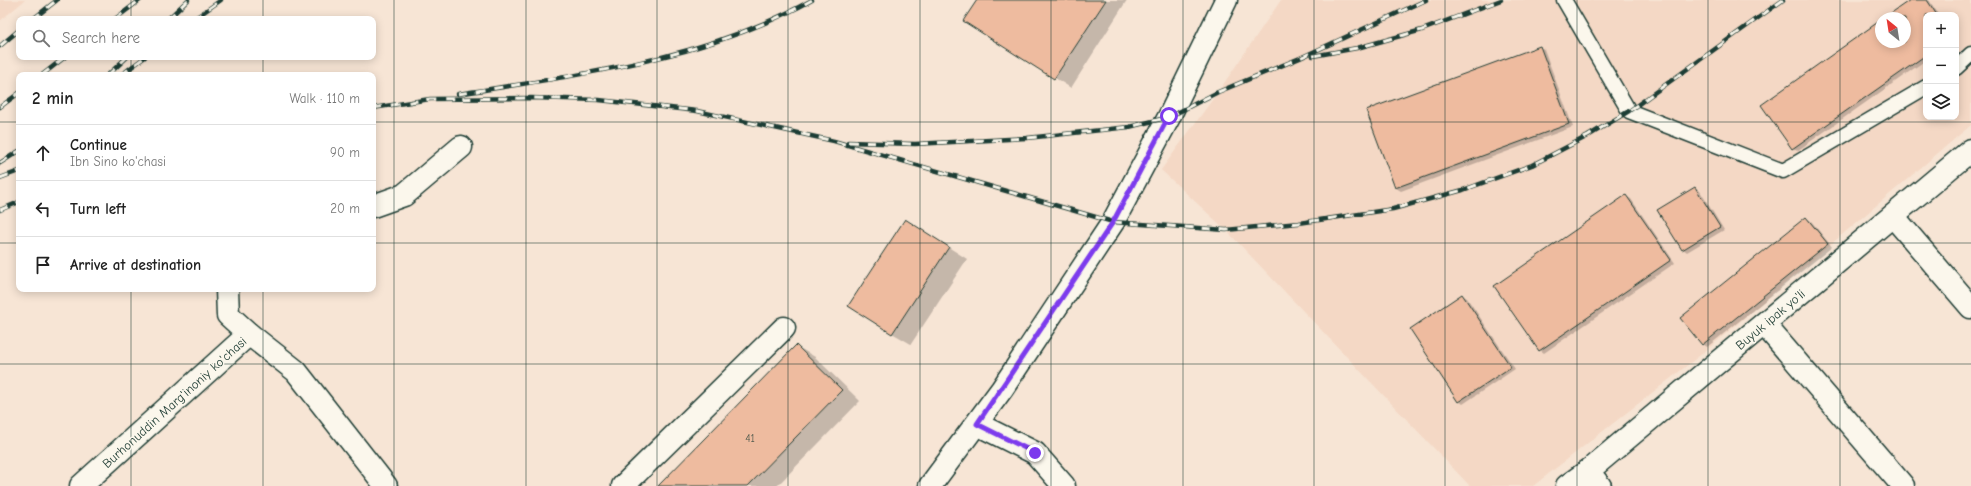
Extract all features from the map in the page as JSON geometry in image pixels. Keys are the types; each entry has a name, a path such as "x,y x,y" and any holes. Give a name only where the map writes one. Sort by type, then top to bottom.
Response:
{"street":[{"path":"930,486 977,424 1113,222 1169,116 1226,0"},
{"path":"376,205 404,195 461,147"},
{"name":"Buyuk ipak yo'li","path":"1567,486 1594,479 1764,324 1971,150"},
{"path":"1893,216 1971,307"},
{"path":"227,292 228,315 249,334 296,371 386,486"},
{"path":"1764,324 1902,486"},
{"path":"623,486 784,328"},
{"name":"Burhonuddin Marg'inoniy ko'chasi","path":"81,486 249,334"},
{"path":"977,424 1035,453 1064,486"}],"lane":[{"path":"1564,0 1629,111 1783,171 1923,89"},
{"path":"1959,65 1971,54"}],"shaded area":[{"path":"0,0 25,0 0,21"},
{"path":"1281,0 1971,0 1971,125 1703,353 1533,486 1470,486 1226,230 1161,170 1218,92"}],"building":[{"path":"977,0 1106,0 1054,79 963,21"},
{"path":"1910,0 1927,0 1935,12 1923,12 1923,57 1792,149 1761,105 1875,24 1875,48 1911,48 1911,12 1893,12"},
{"path":"1540,46 1569,124 1395,188 1366,110"},
{"path":"1695,187 1720,227 1682,250 1657,210"},
{"path":"1626,195 1671,260 1539,351 1494,286"},
{"path":"1806,217 1828,244 1702,345 1680,318"},
{"path":"905,219 949,247 892,334 848,306"},
{"path":"1462,294 1511,367 1458,402 1410,329"},
{"path":"796,345 842,390 748,486 658,486"}],"railway":[{"path":"37,16 57,0"},
{"path":"119,16 140,0"},
{"path":"171,16 188,0"},
{"path":"198,16 221,0"},
{"path":"458,94 594,72 684,51 728,37 771,20 812,0"},
{"path":"848,142 915,144 1027,138 1129,127 1169,117 1218,92 1300,58 1426,0"},
{"path":"1313,56 1357,48 1422,30 1501,0"},
{"path":"376,108 430,99 531,98 599,100 697,111 834,141 1113,222 1226,230 1299,223 1393,209 1463,190 1532,165 1588,136 1629,111 1783,0"},
{"path":"0,46 16,33"},
{"path":"46,72 61,60"},
{"path":"111,72 124,60"},
{"path":"125,72 141,60"},
{"path":"0,107 16,95"},
{"path":"0,163 16,153"},
{"path":"0,178 16,172"},
{"path":"0,210 16,203"}],"route":[{"path":"1035,453 977,424 1113,222 1169,116"}]}
